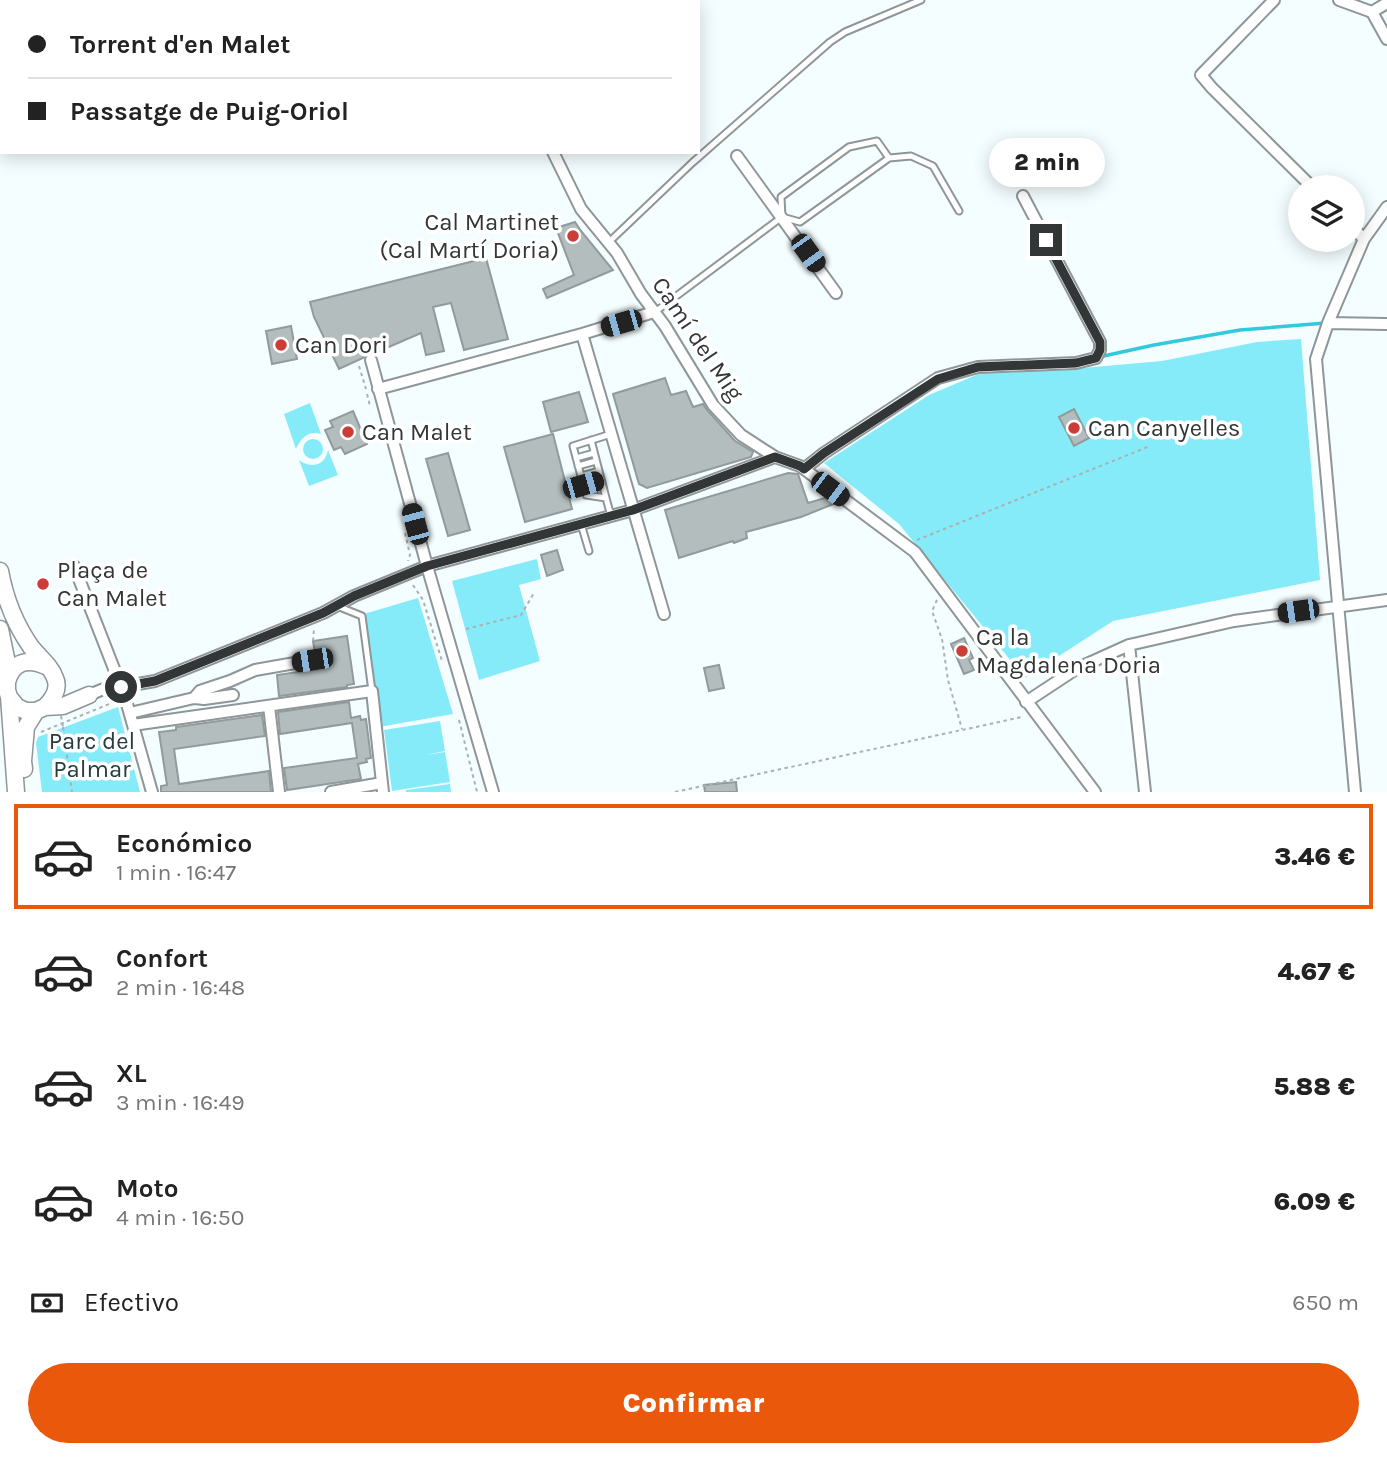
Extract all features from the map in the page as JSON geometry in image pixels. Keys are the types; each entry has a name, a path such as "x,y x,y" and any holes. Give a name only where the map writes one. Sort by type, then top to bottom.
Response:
{"main road":[{"path":"0,571 10,610 33,650 55,678 56,684 53,699 40,709 26,727 23,761 27,792"},
{"path":"0,629 7,663 16,792"},
{"path":"48,667 37,661 29,661 20,663 12,670 8,690 18,707 26,710 63,706 89,695"},
{"path":"56,684 89,695"}],"street":[{"path":"1274,0 1201,75 1300,175"},
{"path":"1339,0 1372,12 1387,39"},
{"path":"1372,12 1387,3"},
{"name":"Camí del Mig","path":"554,154 581,209 617,254 713,405 741,435 775,457 800,466 915,552 1096,792"},
{"path":"737,156 836,293"},
{"path":"804,469 824,453 938,379 978,367 1076,363 1096,358 1100,342 1023,196"},
{"path":"1365,238 1387,206"},
{"path":"1355,792 1315,359 1358,252"},
{"path":"378,389 583,334 654,312"},
{"path":"1328,323 1387,324"},
{"path":"583,334 664,614"},
{"path":"370,360 493,792"},
{"path":"89,695 106,688 155,681 323,613 354,596 427,566 633,510 775,457"},
{"path":"74,566 130,713 152,792"},
{"path":"1026,702 1076,669 1129,645 1234,621 1387,600"},
{"path":"1129,645 1144,792"},
{"path":"194,698 200,691 255,670 312,660"},
{"path":"134,725 372,691 382,788 331,792"},
{"path":"130,713 194,698 233,695"},
{"path":"269,706 279,792"}],"lane":[{"path":"608,243 692,163 830,42 845,32 921,0"},
{"path":"782,217 781,197 849,147 877,141 889,158"},
{"path":"782,217 800,222 889,158 911,156 933,166 959,211"},
{"path":"654,312 782,217"},
{"path":"606,498 586,495 573,446 611,434"},
{"path":"591,440 611,516"},
{"path":"576,458 594,453"},
{"path":"578,466 596,461"},
{"path":"581,476 599,471"},
{"path":"583,485 601,480"},
{"path":"581,524 589,551"},
{"path":"336,606 362,616 372,691"}],"path":[{"path":"905,545 1150,446"},
{"path":"407,567 410,555 408,546"},
{"path":"412,581 414,589 423,600 442,662"},
{"path":"942,589 932,611 942,639 948,680 962,730"},
{"path":"466,629 521,615 534,593"},
{"path":"313,641 314,628"},
{"path":"40,732 115,701"},
{"path":"457,711 477,792"},
{"path":"675,792 1035,714"},
{"path":"61,716 72,792"}],"green space":[{"path":"1301,339 1320,580 1113,621 1025,678 899,524 824,463 929,395 981,373 1162,361 1257,342"},
{"path":"310,403 321,434 312,433 306,436 296,449 284,414"},
{"path":"313,439 320,442 323,449 320,456 313,459 306,456 303,449 306,442"},
{"path":"328,450 338,475 309,486 299,460 313,465 321,463"},
{"path":"537,559 541,579 519,585 540,661 479,680 452,581"},
{"path":"418,598 453,714 379,727 364,614"},
{"name":"Parc del Palmar","path":"118,707 140,792 42,792 36,743 38,737"},
{"path":"440,721 445,751 426,755 445,752 450,782 392,791 384,730"},
{"path":"450,784 451,792 406,792 406,790"}],"building":[{"path":"575,222 613,270 547,298 543,289 574,275 556,228"},
{"path":"486,258 508,339 464,350 451,303 433,307 444,351 426,355 421,333 375,353 368,353 339,369 314,317 310,302"},
{"name":"Can Dori","path":"291,326 297,359 272,364 266,331"},
{"path":"665,378 671,395 686,391 693,407 703,404 735,441 753,452 751,457 647,488 639,484 613,394"},
{"path":"579,392 588,422 551,432 543,402"},
{"name":"Can Canyelles","path":"1074,409 1089,438 1074,446 1059,417"},
{"name":"Can Malet","path":"353,411 367,444 345,454 341,447 334,450 325,430 333,427 330,421"},
{"path":"553,434 572,509 525,522 504,447"},
{"path":"448,453 470,530 448,536 426,459"},
{"path":"788,473 798,474 808,503 828,497 836,503 801,517 746,532 747,538 734,543 733,541 679,558 665,510"},
{"path":"557,550 563,570 547,576 541,555"},
{"path":"347,636 354,684 279,696 277,675 318,669 320,659 315,653 313,641"},
{"name":"Ca la Magdalena Doria","path":"964,638 973,658 969,660 974,670 964,674 951,644"},
{"path":"719,665 724,688 709,691 704,668"},
{"path":"349,702 351,718 360,716 361,720 366,719 371,758 358,764 361,779 287,790 284,768 357,758 352,723 280,734 278,712"},
{"path":"262,715 265,736 174,749 179,784 269,771 271,792 161,792 161,786 167,785 159,732 176,730 176,727"},
{"path":"736,782 737,792 705,792 704,785"}],"waterway":[{"path":"1099,357 1240,330 1326,323"}],"place":[{"name":"Cal Martinet (Cal Martí Doria)","path":"573,236"},
{"name":"Can Dori","path":"281,345"},
{"name":"Can Canyelles","path":"1074,428"},
{"name":"Can Malet","path":"348,432"},
{"name":"Plaça de Can Malet","path":"43,584"},
{"name":"Ca la Magdalena Doria","path":"962,651"}],"route":[{"path":"121,687 155,681 323,613 354,596 427,566 633,510 775,457 804,469 867,424 938,379 978,367 1054,365 1096,358 1100,342 1046,240"}]}
